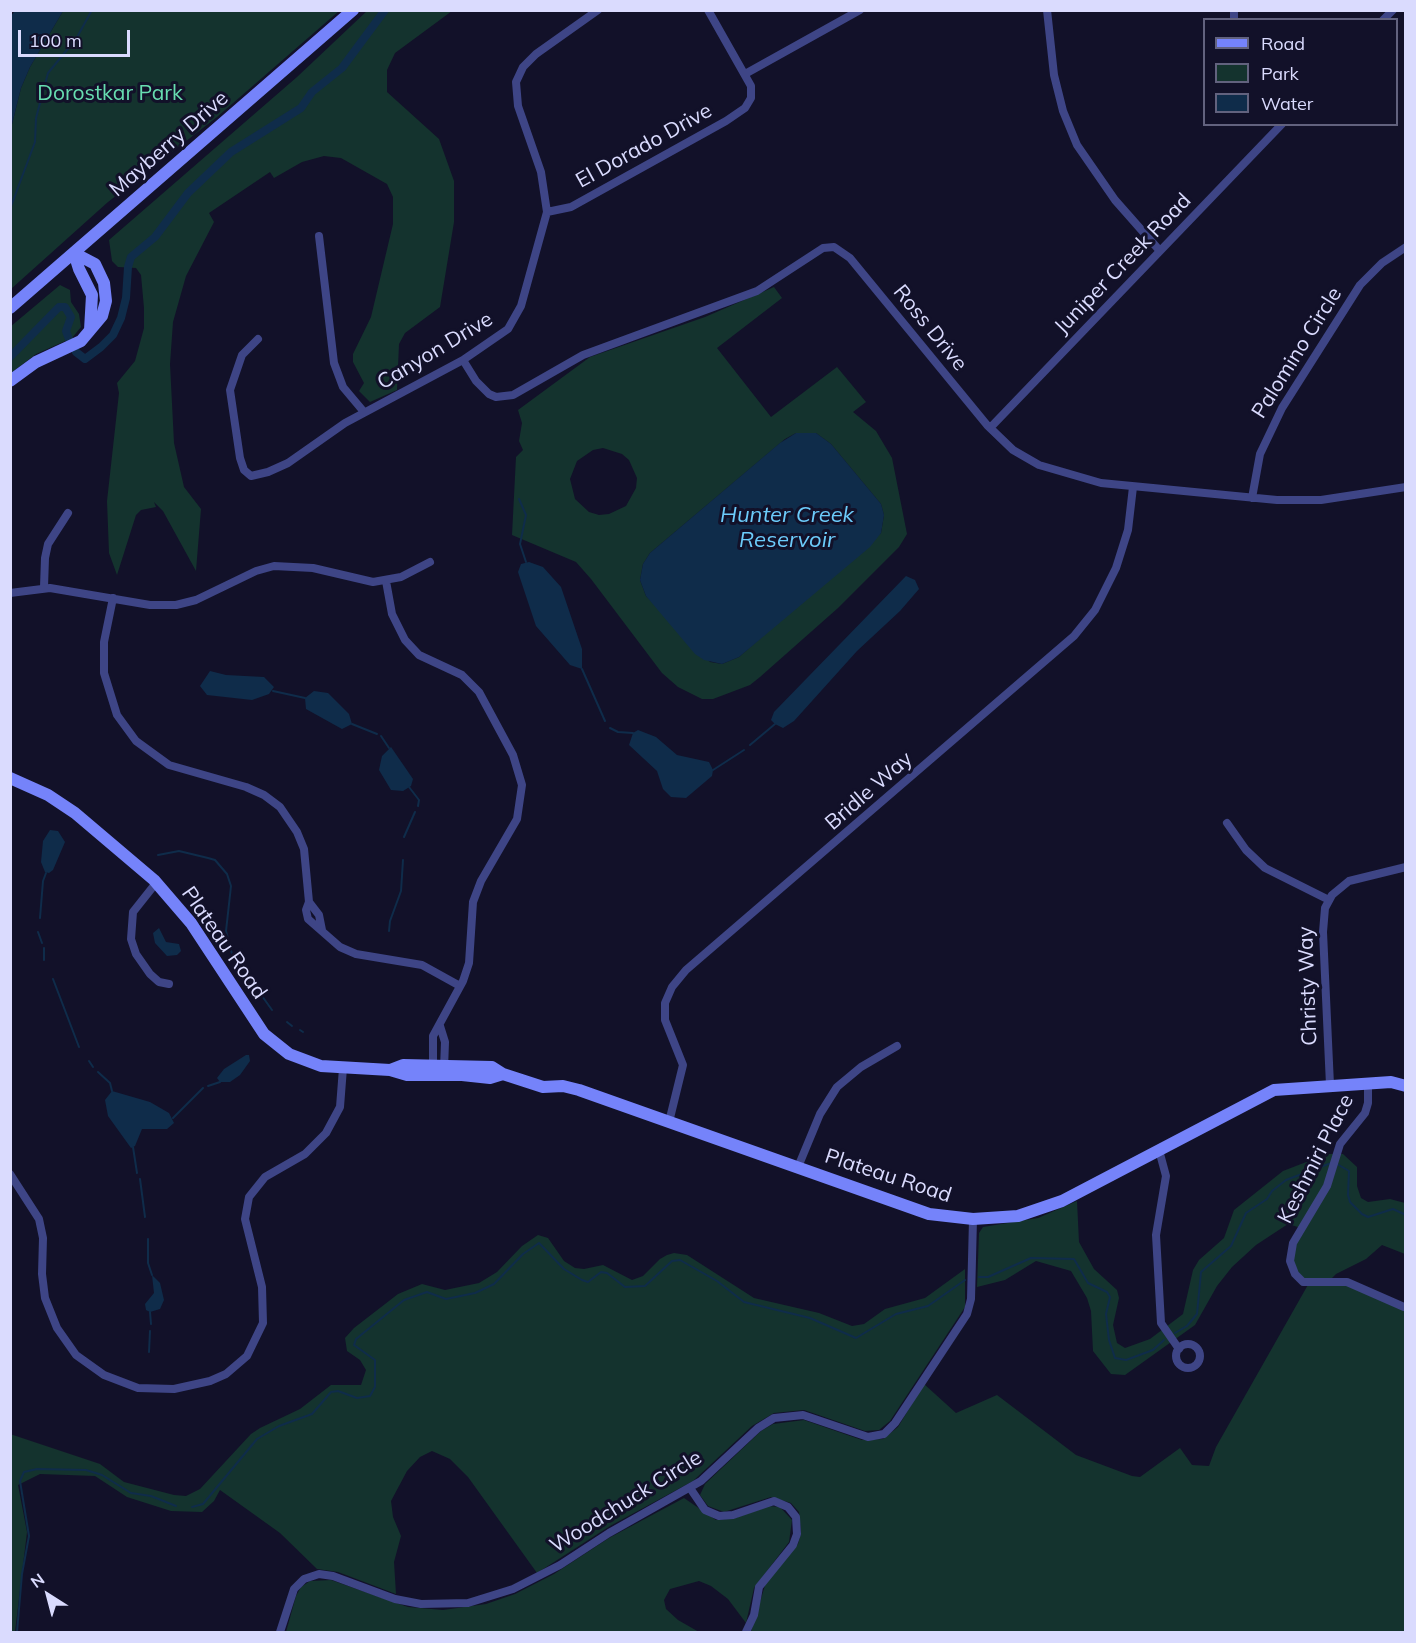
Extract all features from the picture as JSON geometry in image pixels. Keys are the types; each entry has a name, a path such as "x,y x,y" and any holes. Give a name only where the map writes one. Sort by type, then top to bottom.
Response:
{"street":[{"name":"Mayberry Drive","path":"10,308 353,10"},
{"name":"Canyon Drive","path":"258,339 242,355 230,390 240,458 248,474 254,476 281,466 364,412 495,341 513,323 521,306 547,212 541,172 518,106 516,82 523,67 536,54 598,10"},
{"path":"708,10 745,74 861,10"},
{"path":"1047,10 1055,80 1062,111 1077,145 1115,200 1160,251"},
{"name":"El Dorado Drive","path":"547,212 565,210 733,117 751,98 751,86 745,74"},
{"name":"Juniper Creek Road","path":"990,428 1280,126"},
{"path":"319,236 334,363 343,387 364,412"},
{"name":"Ross Drive","path":"463,360 476,381 489,394 496,397 513,395 583,355 757,291 823,248 834,247 850,258 990,428 1013,450 1039,465 1082,479 1133,487 1252,498 1321,500 1406,487"},
{"name":"Palomino Circle","path":"1252,498 1255,472 1263,445 1286,400 1360,285 1382,263 1406,247"},
{"path":"10,381 36,362 76,344 90,331 105,309 104,283 95,264 74,253"},
{"name":"Bridle Way","path":"669,1122 683,1065 665,1020 665,1003 672,987 687,970 1074,636 1095,610 1116,568 1128,530 1133,487"},
{"path":"44,587 48,544 68,513"},
{"path":"10,593 44,587 150,605 176,605 204,597 256,571 283,565 313,568 365,581 386,581 417,571 430,562"},
{"path":"386,581 392,614 405,640 419,655 462,675 475,686 490,709 520,775 522,794 519,813 481,881 473,902 471,953 467,972 433,1036 439,1068"},
{"path":"113,598 104,642 103,664 109,696 123,724 145,749 169,765 246,787 264,795 280,807 302,841 309,902 320,915 322,930 347,951 422,965 460,986"},
{"name":"Plateau Road","path":"10,778 48,795 75,813 156,883 191,923 270,1041 306,1062 343,1068 390,1070 404,1065 439,1068 490,1078 504,1074 543,1087 563,1086 929,1214 973,1219 1018,1216 1047,1207 1275,1090 1391,1082 1406,1086"},
{"path":"1227,823 1246,850 1265,868 1329,900"},
{"name":"Christy Way","path":"1330,1085 1323,922 1329,900 1337,889 1349,881 1406,867"},
{"path":"156,883 136,906 130,932 133,947 150,974 159,981 169,984"},
{"path":"798,1167 820,1114 837,1087 861,1067 897,1046"},
{"path":"10,1174 39,1218 43,1238 42,1274 45,1298 57,1328 76,1355 104,1376 138,1388 174,1389 210,1381 233,1370 247,1356 263,1323 262,1287 245,1219 249,1197 266,1177 305,1154 326,1133 340,1107 343,1068"},
{"name":"Plateau Road","path":"1391,1082 1406,1074"},
{"name":"Keshmiri Place","path":"1368,1084 1368,1104 1365,1113 1340,1144 1327,1186 1293,1243 1290,1261 1295,1274 1303,1282 1341,1281 1404,1306"},
{"path":"1159,1150 1165,1167 1166,1185 1156,1235 1161,1323 1179,1349"},
{"name":"Woodchuck Circle","path":"280,1632 294,1589 311,1576 326,1575 413,1603 444,1605 479,1601 530,1581 690,1488 708,1476 758,1428 782,1416 811,1417 868,1437 888,1431 967,1314 971,1299 973,1219"},
{"path":"690,1488 705,1509 719,1516 733,1515 774,1501 788,1507 796,1517 796,1539 759,1587 754,1615 746,1632"}],"green space":[{"path":"368,10 452,11 395,53 387,70 387,92 439,139 454,181 454,222 440,307 405,333 399,344 397,390 370,402 359,391 364,383 353,362 353,354 371,317 393,224 393,197 387,184 341,158 324,156 302,162 274,178 270,172 209,213 214,222 186,276 173,322 170,364 174,443 184,487 201,509 196,571 163,511 154,502 156,507 141,510 136,515 117,575 109,553 107,501 119,393 117,383 135,361 144,328 144,308 141,275 136,268 118,267 112,261 109,240 297,77"},
{"name":"Dorostkar Park","path":"63,11 339,11 217,117 108,202 11,289 11,128 21,88 30,67"},
{"path":"60,285 70,290 71,302 79,314 81,327 72,338 36,354 11,373 10,327"},
{"path":"774,287 782,298 717,348 771,417 837,367 866,402 853,412 876,431 892,458 907,534 899,547 838,608 760,677 750,685 713,699 702,699 678,687 662,673 576,562 512,535 516,457 523,450 519,441 522,423 518,410 590,357 705,317","holes":["796,433 816,433 831,444 881,504 884,515 881,533 739,657 722,664 710,662 646,596 640,580 643,564 650,553 785,439","603,448 622,454 629,460 637,478 636,488 626,506 609,514 599,515 589,512 575,499 570,479 577,461 593,450"]},
{"path":"1327,1154 1343,1154 1357,1167 1357,1186 1361,1198 1368,1202 1390,1199 1405,1203 1405,1254 1382,1245 1366,1259 1336,1274 1329,1281 1341,1281 1405,1305 1405,1632 751,1632 766,1582 798,1544 801,1533 799,1512 791,1503 771,1497 724,1512 708,1506 700,1495 705,1484 761,1431 773,1424 804,1420 862,1440 883,1439 898,1427 924,1384 956,1413 997,1395 1076,1455 1132,1476 1140,1477 1180,1448 1192,1465 1209,1466 1216,1447 1309,1283 1303,1282 1290,1261 1301,1228 1288,1224 1256,1245 1232,1267 1217,1286 1195,1325 1125,1375 1111,1374 1093,1351 1091,1311 1087,1298 1071,1271 1036,1261 1005,1280 977,1287 979,1233 983,1227 1038,1218 1077,1201 1079,1242 1094,1269 1117,1290 1119,1298 1113,1325 1117,1343 1125,1348 1150,1339 1183,1314 1193,1270 1199,1260 1224,1238 1234,1210 1283,1171"},
{"path":"538,1235 548,1238 564,1261 575,1268 584,1269 603,1265 632,1280 643,1276 667,1255 674,1253 687,1255 754,1298 819,1313 852,1326 864,1324 885,1309 925,1298 965,1269 965,1307 890,1421 879,1430 865,1431 804,1410 774,1413 752,1426 693,1481 610,1526 537,1573 468,1477 450,1459 432,1451 420,1457 407,1471 391,1501 393,1517 401,1536 394,1562 396,1594 338,1572 317,1569 280,1533 220,1490 214,1501 202,1512 171,1511 127,1497 95,1476 40,1474 18,1485 27,1532 15,1632 11,1632 10,1434 100,1464 124,1482 186,1496 200,1489 251,1434 260,1428 300,1409 331,1385 361,1385 366,1370 360,1360 347,1351 345,1338 354,1328 398,1294 422,1284 445,1290 479,1283 497,1272 522,1246"},
{"path":"684,1498 716,1520 735,1518 769,1506 780,1507 792,1520 789,1542 754,1588 746,1623 728,1599 711,1586 699,1581 670,1589 664,1600 666,1609 678,1620 699,1632 286,1632 296,1596 301,1587 310,1581 331,1580 408,1607 443,1610 486,1604 515,1594 554,1574 609,1538"}],"water":[{"path":"15,11 63,11 30,67 21,88 11,128 10,17"},
{"name":"Hunter Creek Reservoir","path":"796,433 816,433 831,444 881,504 884,515 881,533 870,547 739,657 722,664 704,660 695,654 646,596 640,580 643,564 650,553 780,443"},
{"path":"529,562 543,567 561,587 582,649 582,669 570,665 536,626 518,572 521,564"},
{"path":"906,576 915,580 919,589 900,611 857,651 794,721 783,728 775,724 771,720 774,712"},
{"path":"210,671 226,675 264,677 274,687 269,694 252,700 207,695 200,686"},
{"path":"314,691 328,693 349,714 352,724 342,729 306,709 305,698"},
{"path":"638,730 656,737 677,755 709,762 713,770 712,776 686,798 671,797 663,789 657,771 629,745 633,733"},
{"path":"391,747 413,779 411,786 403,791 391,790 379,770 382,756"},
{"path":"50,830 58,831 65,842 53,870 49,873 45,872 41,862 43,841"},
{"path":"159,928 166,942 179,944 181,951 177,955 167,956 155,943 153,933"},
{"path":"249,1055 250,1061 240,1075 230,1082 220,1082 217,1078 224,1069"},
{"path":"112,1091 150,1102 169,1113 174,1123 167,1129 142,1129 135,1146 131,1148 108,1116 105,1100"},
{"path":"152,1275 160,1283 164,1300 160,1309 150,1312 146,1310 145,1304 154,1293"}],"waterway":[{"path":"10,209 35,142 36,118 48,73 76,39 92,10"},
{"path":"76,352 85,359 113,335 121,318 126,298 131,257 155,237 188,193 231,152 301,108 312,92 342,68 385,10"},
{"path":"10,357 59,307 65,307 71,317 66,331 69,339"},
{"path":"519,499 526,515 520,544 526,562"},
{"path":"582,669 605,721"},
{"path":"273,691 305,698"},
{"path":"352,724 377,734"},
{"path":"750,745 775,724"},
{"path":"610,728 618,732 633,733"},
{"path":"381,736 389,748"},
{"path":"713,770 744,750"},
{"path":"409,787 419,800 418,806"},
{"path":"404,837 415,812"},
{"path":"158,855 179,851 208,858 215,860 227,874 231,886 226,931 232,954 272,1010"},
{"path":"389,931 390,921 401,891 403,860"},
{"path":"40,918 43,881 46,873"},
{"path":"38,932 42,943"},
{"path":"44,948 44,960"},
{"path":"53,979 79,1047"},
{"path":"287,1022 292,1026"},
{"path":"89,1061 93,1067"},
{"path":"98,1072 110,1083 112,1091"},
{"path":"208,1086 220,1082"},
{"path":"173,1118 203,1088"},
{"path":"133,1147 137,1173"},
{"path":"1175,1333 1187,1326 1197,1314 1201,1272 1231,1246 1246,1213 1267,1199 1272,1191 1286,1180 1331,1163"},
{"path":"1337,1164 1349,1171 1350,1202 1362,1214 1368,1217 1393,1209 1406,1215"},
{"path":"140,1179 145,1217"},
{"path":"148,1239 148,1263 152,1275"},
{"path":"192,1507 203,1504 257,1439 279,1426 312,1414 331,1392 338,1391 357,1398 370,1396 375,1387 375,1360 354,1345 356,1339 404,1300 427,1292 446,1299 475,1293 494,1284 523,1254 539,1243 564,1269 582,1280 588,1282 601,1272 607,1273 625,1287 645,1286 672,1261 680,1260 717,1281 744,1302 810,1318 856,1338 896,1314 928,1306 965,1280"},
{"path":"979,1277 988,1277 1031,1258 1074,1259 1088,1283 1107,1292 1110,1297 1106,1314 1109,1340 1115,1358 1126,1360 1153,1350 1164,1340"},
{"path":"150,1312 151,1324"},
{"path":"149,1352 150,1331"},
{"path":"17,1632 22,1574 29,1536 20,1481 24,1472 37,1469 86,1470 102,1475 131,1493 151,1496 176,1506"}]}
